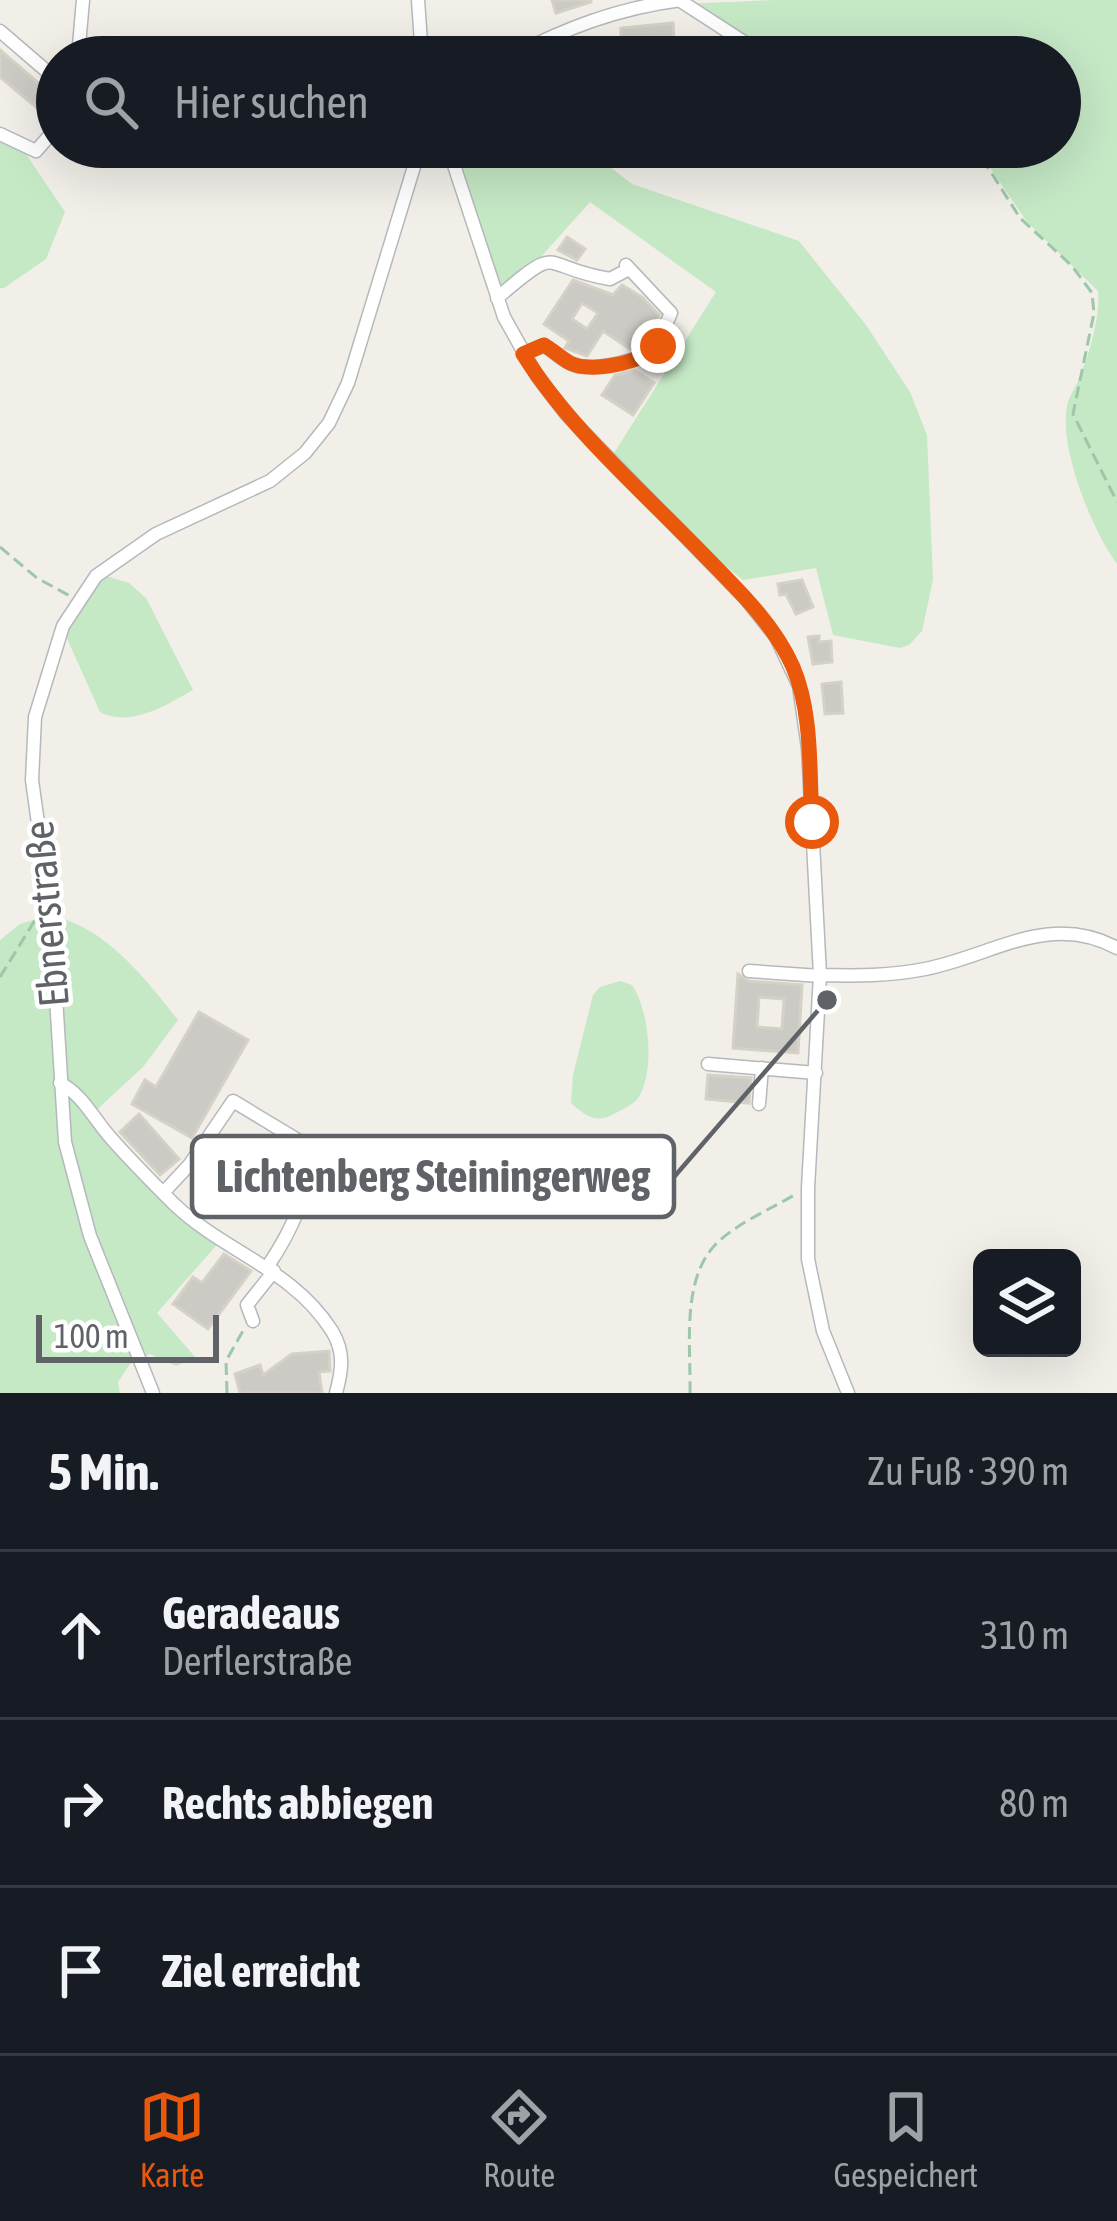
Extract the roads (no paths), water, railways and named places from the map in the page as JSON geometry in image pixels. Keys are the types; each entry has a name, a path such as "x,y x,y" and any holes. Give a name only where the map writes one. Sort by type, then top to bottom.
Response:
{"street":[{"path":"80,36 83,0"},
{"path":"418,0 421,36"},
{"path":"550,36 601,16 680,0 733,36"},
{"path":"0,31 36,62"},
{"path":"0,134 36,151"},
{"name":"Ebnerstraße","path":"153,1393 84,1217 65,1142 49,898 32,780 33,730 59,635 97,576 134,547 180,521 256,489 320,437 348,383 414,168"},
{"path":"455,168 497,298 523,354 566,414 746,599 794,669 808,748 820,975 808,1188 811,1280 823,1331 848,1393"},
{"path":"497,298 545,261 610,279 627,267 671,313 658,346 650,353 608,365 569,362 544,345 523,354"},
{"path":"749,971 861,976 926,969 1050,932 1088,935 1117,948"},
{"path":"708,1064 816,1073"},
{"path":"759,1104 762,1068"},
{"path":"60,1083 74,1092 185,1213 302,1294 334,1335 342,1358 336,1393"},
{"path":"163,1193 233,1101 301,1142 307,1179 271,1269 247,1305 254,1321"}],"place":[{"name":"Lichtenberg Steiningerweg","path":"827,1000"}]}
